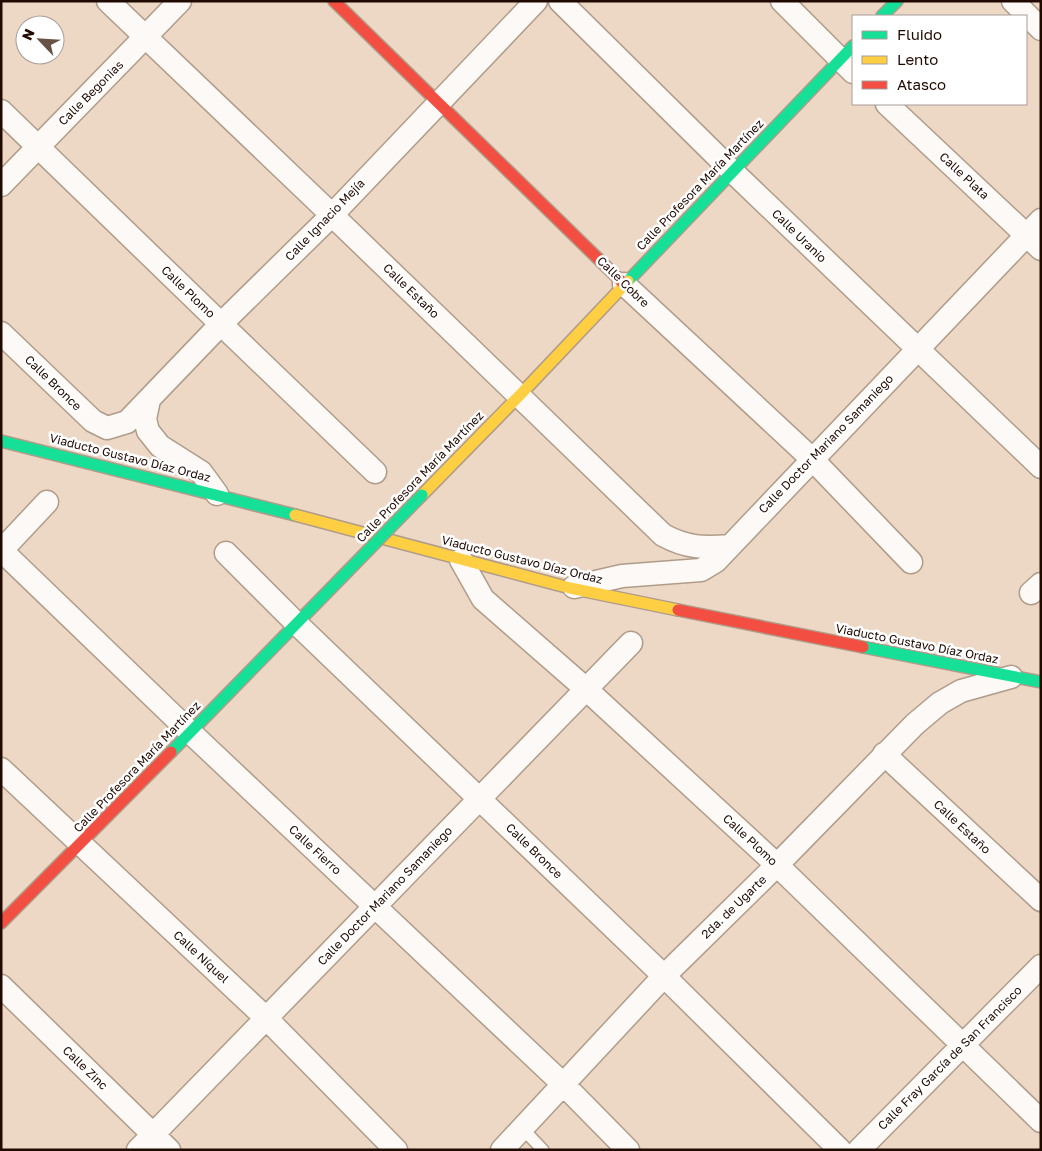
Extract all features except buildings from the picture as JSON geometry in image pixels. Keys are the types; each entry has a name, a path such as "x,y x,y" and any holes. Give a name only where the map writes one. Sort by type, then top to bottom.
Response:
{"street":[{"name":"Calle Estaño","path":"108,1 663,535 689,546 705,548 730,546"},
{"name":"Calle Begonias","path":"1,185 180,1"},
{"name":"Calle Cobre","path":"334,1 624,284 812,459 912,562"},
{"name":"Calle Ignacio Mejía","path":"107,428 127,422 221,324 332,215 536,1"},
{"name":"Calle Uranio","path":"560,1 732,171 1041,467"},
{"path":"782,1 849,59"},
{"path":"883,15 897,1"},
{"path":"1013,1 1041,29"},
{"name":"Calle Profesora María Martínez","path":"1,923 81,844 519,396 732,171 849,59"},
{"name":"Calle Plata","path":"888,105 1036,235"},
{"name":"Calle Plomo","path":"1,111 375,472"},
{"name":"Calle Doctor Mariano Samaniego","path":"570,588 622,576 702,570 716,561 917,349 1036,235"},
{"name":"Calle Bronce","path":"1,333 92,421 107,428"},
{"path":"148,400 145,419 148,431 160,446 201,472 217,494"},
{"name":"Viaducto Gustavo Díaz Ordaz","path":"1,441 217,494 570,588 1041,682"},
{"path":"1,550 47,502"},
{"name":"Calle Fierro","path":"1,550 190,732 563,1084 628,1150"},
{"name":"Calle Bronce","path":"226,554 664,976 840,1150"},
{"name":"Calle Plomo","path":"461,560 483,599 586,689 777,865 1041,1122"},
{"name":"Calle Doctor Mariano Samaniego","path":"153,1145 266,1018 631,643"},
{"name":"2da. de Ugarte","path":"502,1150 664,976 777,865 915,724 940,703 961,691 1011,677"},
{"name":"Calle Estaño","path":"884,754 1041,900"},
{"name":"Calle Níquel","path":"1,769 266,1018 396,1150"},
{"name":"Calle Fray García de San Francisco","path":"859,1150 1041,966"},
{"name":"Calle Zinc","path":"1,986 153,1145"}],"lane":[{"path":"522,1128 543,1150"}],"traffic: fast":[{"path":"883,15 897,1"},
{"path":"628,281 852,47"},
{"path":"1,441 295,515"},
{"path":"341,578 422,495"},
{"path":"171,752 341,578"},
{"path":"863,647 1041,682"}],"traffic: slow":[{"path":"422,495 628,281"},
{"path":"295,515 570,588 678,610"}],"traffic: jam":[{"path":"334,1 624,284"},
{"path":"678,610 863,647"},
{"path":"1,923 171,752"}]}
